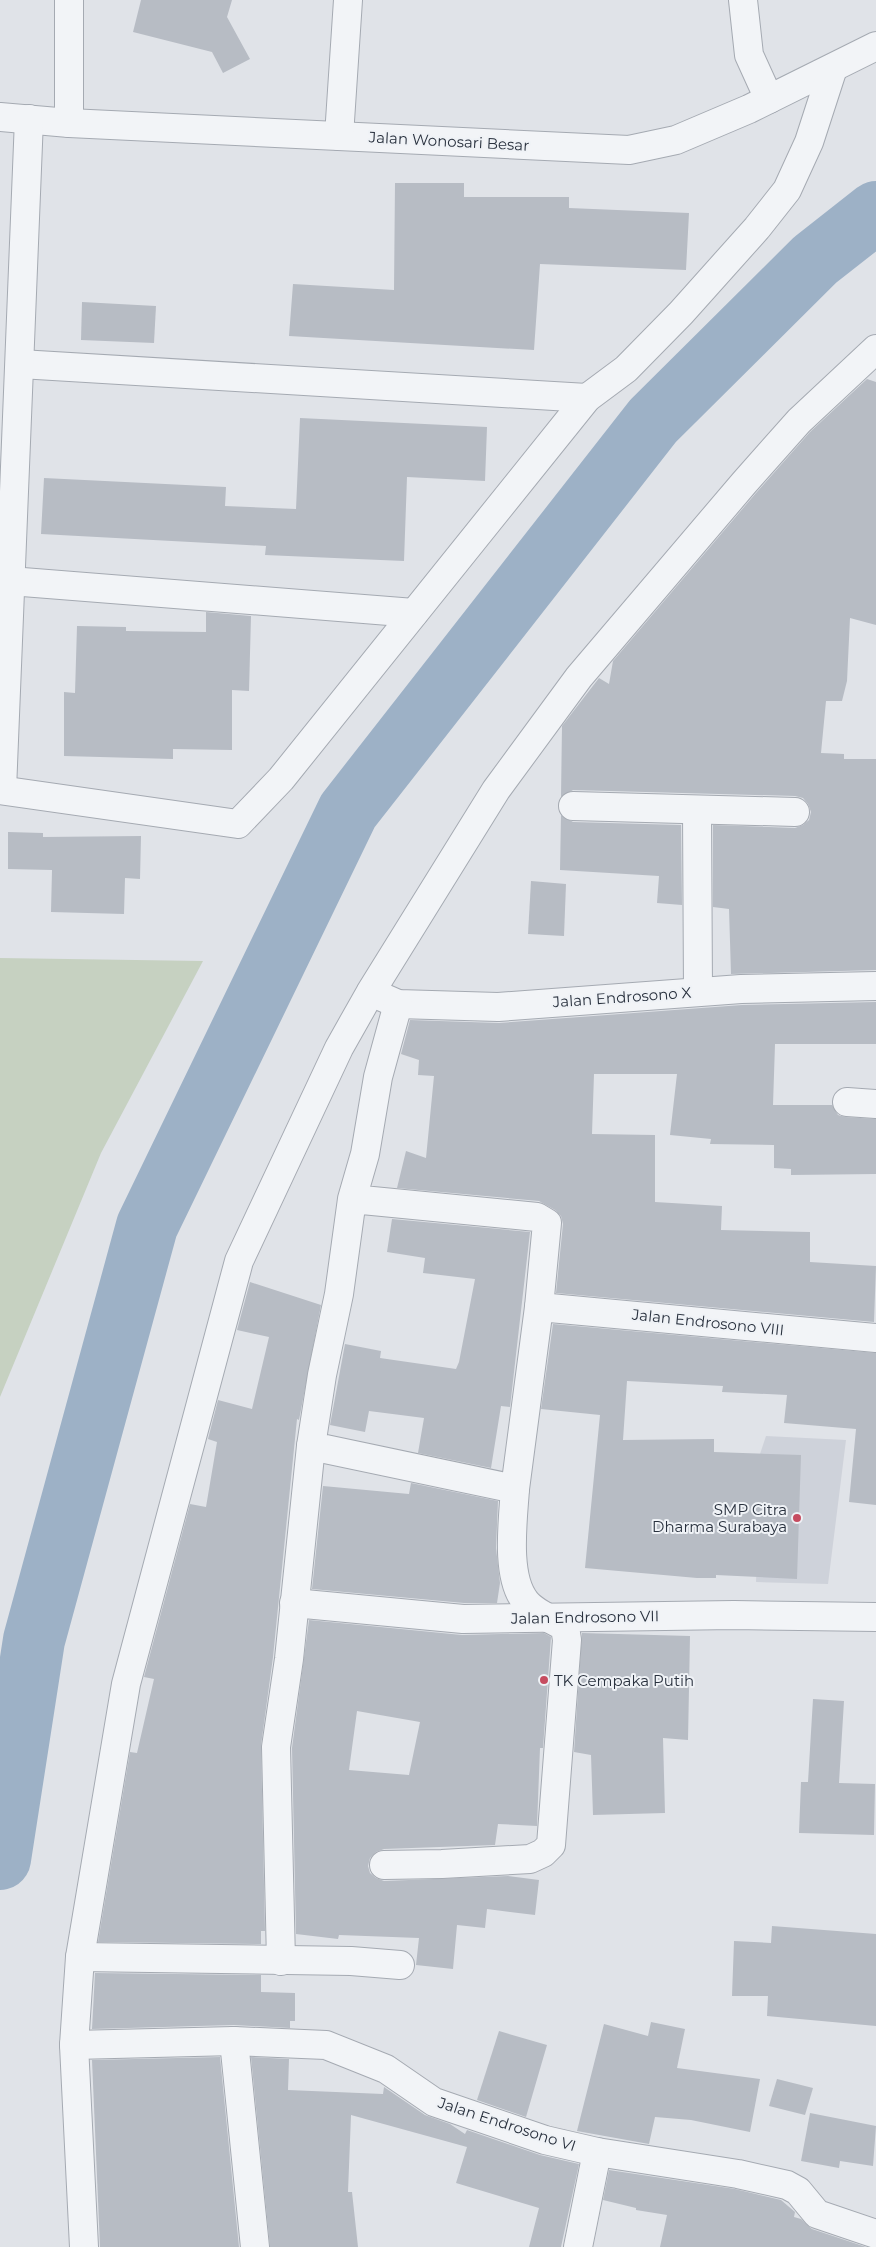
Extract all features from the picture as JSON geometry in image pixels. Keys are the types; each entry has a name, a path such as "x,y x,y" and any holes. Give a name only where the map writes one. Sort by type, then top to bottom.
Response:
{"street":[{"path":"69,0 69,123"},
{"path":"339,136 348,0"},
{"path":"743,0 749,55 769,98"},
{"name":"Jalan Wonosari Besar","path":"0,117 69,123 629,150 676,140 833,68 876,46"},
{"path":"29,119 1,790 238,824 282,779 587,398 626,369 681,313 757,228 787,190 809,142 833,68"},
{"path":"84,2247 74,2045 80,1956 126,1684 239,1261 339,1048 370,993 496,790 579,677 799,421 876,349"},
{"path":"20,364 587,398"},
{"path":"10,581 414,614"},
{"path":"573,806 697,811 795,812"},
{"path":"697,811 698,992"},
{"name":"Jalan Endrosono X","path":"370,993 398,1004 498,1007 698,992 876,986"},
{"path":"281,1960 276,1747 311,1446 322,1375 339,1294 352,1199 365,1154 378,1077 398,1004"},
{"path":"847,1102 876,1104"},
{"path":"352,1199 544,1219 547,1223 540,1307 515,1489 512,1531 516,1586 526,1603 565,1627 568,1640 551,1845 544,1853 530,1859 384,1865"},
{"name":"Jalan Endrosono VIII","path":"540,1307 876,1338"},
{"path":"311,1446 515,1489"},
{"name":"Jalan Endrosono VII","path":"294,1603 463,1619 546,1616 734,1615 876,1617"},
{"path":"80,1956 351,1961 400,1965"},
{"path":"234,2041 255,2247"},
{"name":"Jalan Endrosono VI","path":"74,2045 234,2041 326,2045 386,2069 434,2102 545,2140 597,2152 738,2174 787,2185 798,2191 817,2214 876,2234"},
{"path":"578,2247 597,2152"}],"shaded area":[{"name":"SMP Citra Dharma Surabaya","path":"766,1436 846,1440 828,1584 756,1582 760,1454"}],"green space":[{"path":"0,958 203,961 101,1153 0,1397"}],"building":[{"path":"141,0 232,0 227,17 250,59 223,73 212,52 133,32"},
{"path":"395,183 464,183 464,197 569,197 569,208 689,213 686,270 540,264 534,350 289,336 293,284 394,290"},
{"path":"82,302 156,306 154,343 81,340"},
{"path":"867,379 876,382 876,625 850,618 847,681 842,701 826,701 821,753 844,754 844,759 876,759 876,970 731,974 729,909 713,907 713,825 795,828 809,820 811,812 808,804 803,798 795,796 573,790 561,797 562,726 599,678 609,684 613,661 756,493 810,432"},
{"path":"300,418 487,427 485,481 407,477 404,561 265,555 266,546 41,534 44,478 226,487 225,506 296,509"},
{"path":"206,612 251,616 249,691 232,690 232,750 173,749 173,759 64,756 64,692 75,693 77,626 126,627 126,631 206,632"},
{"path":"561,815 573,822 681,825 682,905 657,903 659,876 560,870"},
{"path":"8,832 43,833 43,837 141,836 140,879 125,878 124,914 51,912 52,870 8,869"},
{"path":"531,881 566,884 564,936 528,934"},
{"path":"876,1002 876,1044 775,1044 773,1105 832,1105 838,1115 876,1119 876,1174 791,1175 791,1169 774,1168 774,1145 710,1144 711,1139 670,1135 677,1074 594,1074 592,1134 655,1135 655,1202 722,1206 721,1230 810,1232 810,1262 876,1266 874,1322 556,1293 563,1224 561,1216 555,1210 539,1201 397,1188 406,1151 426,1158 434,1076 418,1075 419,1060 401,1054 410,1020 499,1023 742,1005"},
{"path":"392,1219 530,1232 510,1407 501,1406 491,1468 418,1453 424,1418 369,1411 365,1432 330,1425 345,1344 381,1351 380,1358 456,1369 459,1362 475,1279 423,1273 425,1258 387,1252"},
{"path":"250,1282 321,1305 299,1420 297,1419 273,1657 261,1745 265,1931 261,1931 261,1944 98,1942 130,1752 137,1753 154,1679 144,1677 190,1504 206,1507 217,1442 208,1439 218,1400 252,1409 269,1337 237,1330"},
{"path":"553,1324 876,1353 876,1505 849,1502 856,1429 784,1423 787,1395 722,1392 723,1386 627,1381 623,1440 714,1439 714,1452 801,1455 797,1579 716,1575 716,1578 697,1578 585,1568 600,1415 541,1409"},
{"path":"411,1483 498,1501 496,1548 500,1583 497,1603 464,1603 312,1589 323,1486 409,1494"},
{"path":"309,1620 462,1635 544,1633 551,1637 543,1748 540,1748 537,1826 498,1824 495,1845 384,1849 376,1852 370,1858 368,1866 370,1873 384,1881 508,1876 539,1880 535,1915 487,1909 485,1928 457,1925 453,1969 416,1965 419,1938 339,1935 338,1939 296,1934 292,1748","holes":["357,1711 420,1722 409,1775 349,1770"]},
{"path":"582,1633 690,1636 688,1740 663,1738 665,1813 593,1815 591,1755 574,1752"},
{"path":"813,1699 844,1701 839,1783 875,1784 874,1835 799,1833 801,1782 808,1782"},
{"path":"772,1926 876,1934 876,2026 767,2016 768,1996 732,1996 734,1941 771,1943"},
{"path":"95,1973 261,1975 261,1992 295,1993 295,2021 290,2021 290,2028 234,2025 92,2029"},
{"path":"651,2022 685,2029 677,2068 760,2079 750,2132 691,2120 655,2117 649,2144 577,2131 604,2024 648,2036"},
{"path":"499,2031 547,2045 526,2117 477,2100"},
{"path":"220,2057 239,2247 100,2247 92,2060"},
{"path":"251,2057 289,2059 288,2090 383,2094 384,2087 425,2115 450,2124 465,2134 467,2130 540,2155 579,2164 561,2247 529,2247 539,2208 456,2183 467,2147 351,2115 348,2192 352,2192 358,2247 270,2247"},
{"path":"777,2079 813,2088 805,2115 769,2106"},
{"path":"810,2113 876,2126 873,2166 840,2161 839,2168 801,2161"},
{"path":"609,2170 735,2189 781,2200 795,2212 794,2217 801,2219 812,2229 866,2247 660,2247 667,2215 636,2210 636,2208 603,2200"}],"waterway":[{"path":"0,1859 34,1640 147,1226 348,811 653,421 815,260 876,212"}],"place":[{"name":"SMP Citra Dharma Surabaya","path":"797,1518"},
{"name":"TK Cempaka Putih","path":"544,1680"}]}
